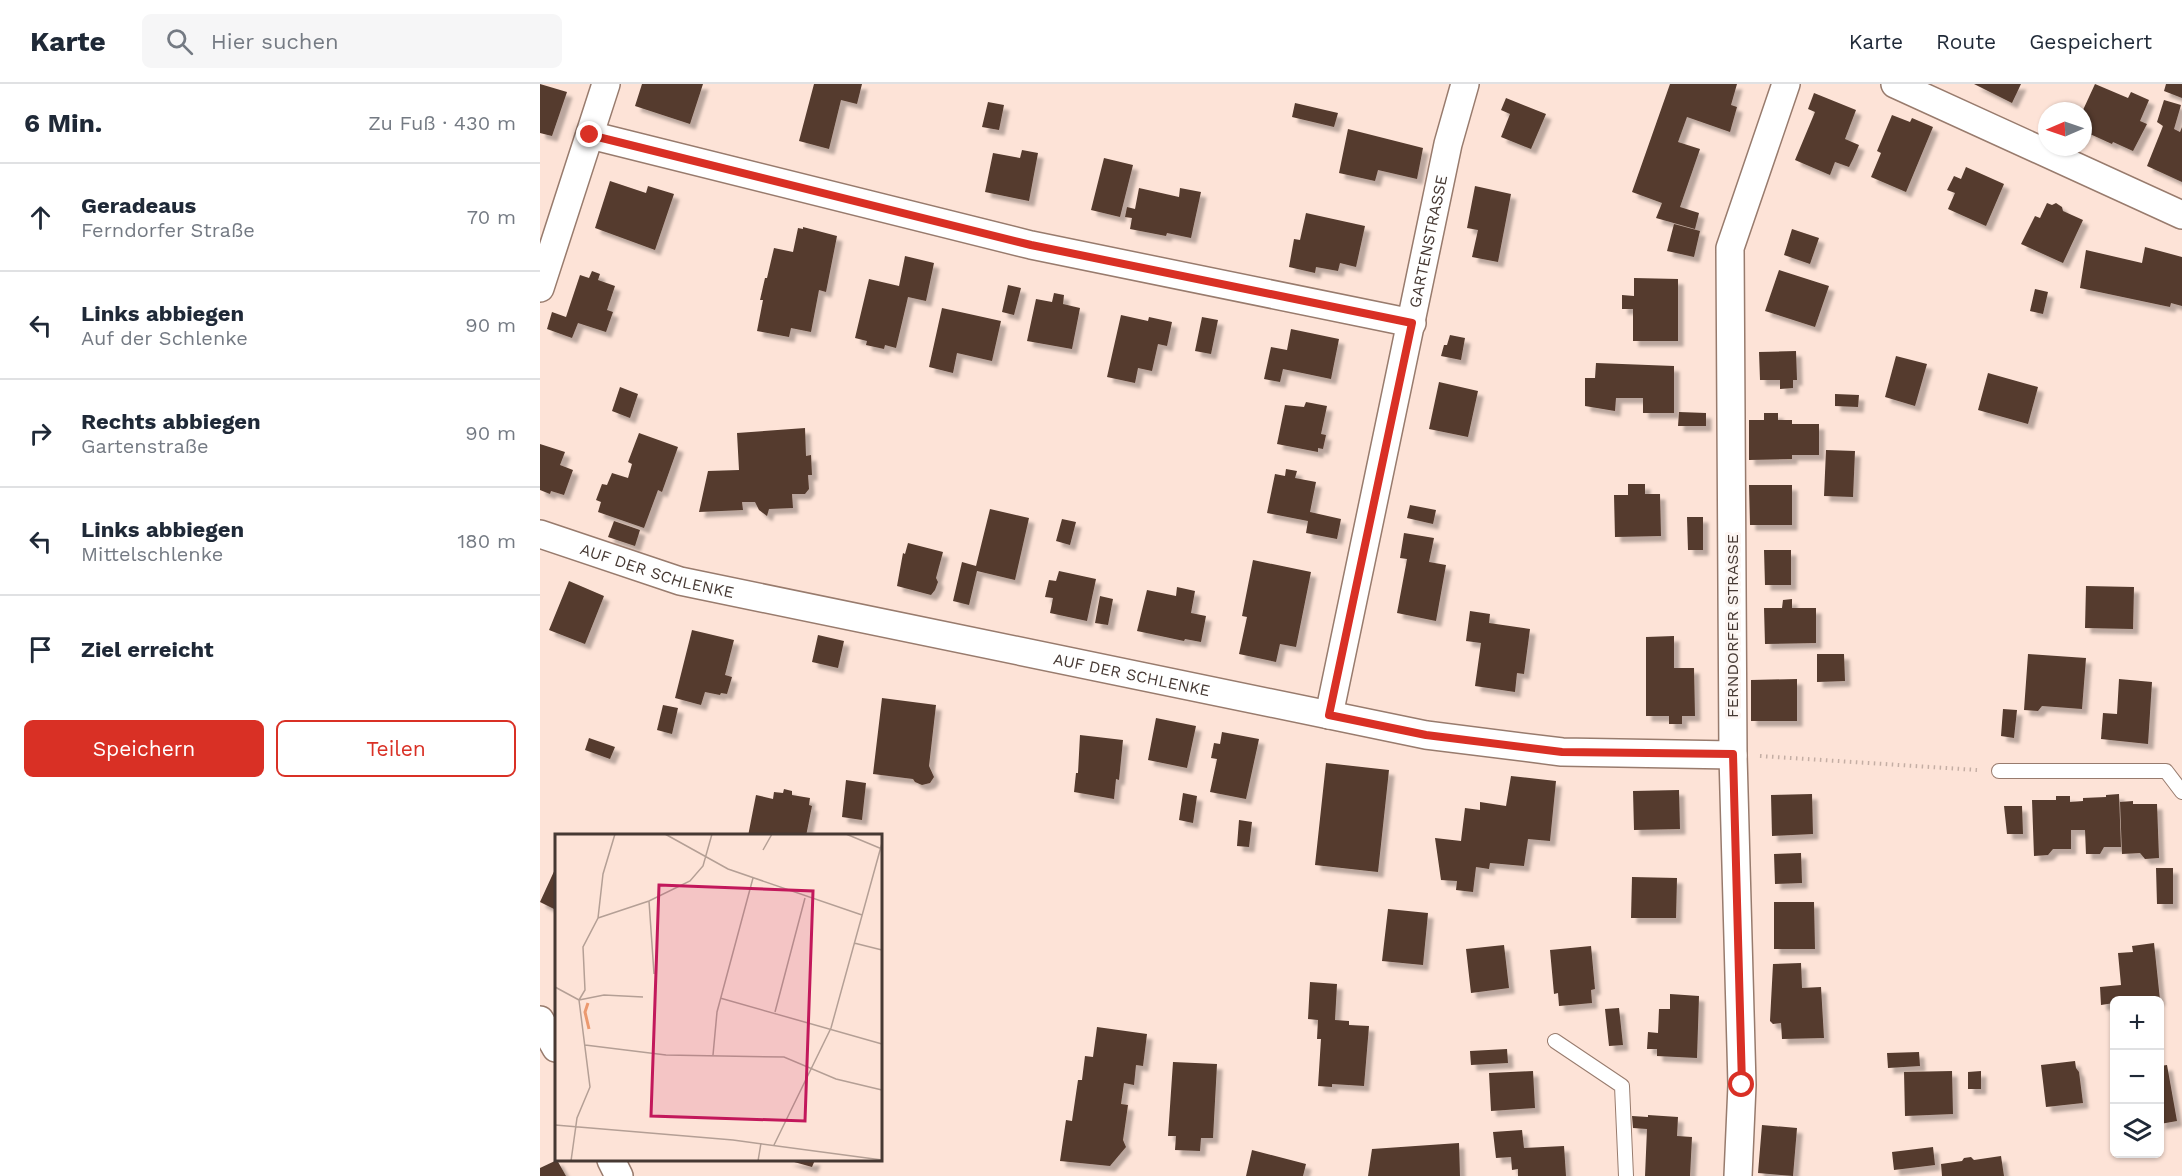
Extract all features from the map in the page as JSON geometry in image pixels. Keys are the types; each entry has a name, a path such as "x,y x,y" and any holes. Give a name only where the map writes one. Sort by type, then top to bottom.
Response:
{"street":[{"path":"540,288 606,84"},
{"name":"GARTENSTRASSE","path":"1329,715 1448,144 1465,84"},
{"name":"FERNDORFER STRASSE","path":"1738,1176 1742,1085 1733,754 1730,248 1786,84"},
{"path":"1895,84 2182,215"},
{"path":"590,135 1031,245 1412,323"},
{"name":"AUF DER SCHLENKE","path":"540,534 680,581 1426,735 1562,752 1733,754"},
{"path":"540,1020 555,1046"},
{"path":"612,1161 619,1176"}],"lane":[{"path":"1999,771 2166,771 2182,792"},
{"path":"1555,1041 1623,1086 1626,1176"}],"path":[{"path":"1733,754 1999,771"}],"building":[{"path":"540,84 567,92 552,136 540,133"},
{"path":"642,84 703,84 690,124 635,106"},
{"path":"814,84 862,84 857,104 841,100 829,149 799,141"},
{"path":"1670,84 1737,84 1731,105 1737,107 1730,132 1687,117 1678,142 1700,149 1680,207 1699,213 1695,229 1656,218 1662,203 1632,192"},
{"path":"1974,84 2021,84 2012,103"},
{"path":"2095,84 2128,98 2131,92 2149,100 2140,121 2147,124 2133,151 2092,135 2092,102 2087,102"},
{"path":"2166,84 2182,84 2182,98 2164,91"},
{"path":"1814,93 1856,110 1845,139 1859,145 1849,167 1835,162 1830,175 1795,160 1815,112 1808,109"},
{"path":"1506,98 1546,114 1531,149 1501,137 1510,114 1501,110"},
{"path":"2164,100 2181,105 2174,129 2180,132 2182,127 2182,182 2147,166 2163,126 2157,122"},
{"path":"988,102 1004,105 999,130 982,127"},
{"path":"1295,103 1338,113 1334,127 1292,117"},
{"path":"1892,115 1910,122 1912,118 1933,127 1906,192 1871,177 1881,153 1877,151"},
{"path":"1348,129 1423,148 1417,179 1378,170 1375,181 1339,173"},
{"path":"1022,150 1038,153 1029,201 985,192 993,153 1020,158"},
{"path":"1104,158 1133,165 1120,217 1091,210"},
{"path":"1966,167 2004,184 1986,226 1948,209 1955,193 1947,190 1954,176 1961,179"},
{"path":"610,181 646,193 648,186 674,194 655,250 595,228"},
{"path":"1475,186 1511,194 1498,262 1472,257 1478,230 1467,228"},
{"path":"1139,188 1179,197 1180,188 1201,192 1191,238 1130,229 1132,218 1125,217 1127,207 1135,209"},
{"path":"2047,203 2052,205 2056,203 2062,207 2063,211 2083,220 2063,263 2021,244 2035,216 2040,218"},
{"path":"1306,213 1365,226 1356,267 1340,263 1338,271 1316,267 1315,273 1289,267 1294,239 1300,240"},
{"path":"1674,224 1700,231 1694,257 1667,251"},
{"path":"803,227 837,236 826,292 819,290 811,332 791,328 789,337 757,331 763,300 760,300 774,248 793,252 798,228 803,229"},
{"path":"1792,229 1819,238 1810,264 1784,255"},
{"path":"2145,247 2182,257 2182,306 2171,303 2170,307 2080,288 2086,250 2142,263"},
{"path":"905,256 934,263 926,301 908,297 896,348 885,345 884,349 866,345 867,341 855,338 869,279 899,286"},
{"path":"1779,270 1829,286 1815,327 1765,311"},
{"path":"592,271 600,274 598,280 615,286 607,310 613,312 606,332 578,323 572,338 547,329 552,312 566,317 580,275 589,278"},
{"path":"1634,278 1678,279 1678,341 1633,341 1633,309 1622,309 1622,295 1634,296"},
{"path":"1008,285 1021,288 1014,315 1002,312"},
{"path":"2035,289 2048,292 2043,314 2030,311"},
{"path":"1054,293 1064,295 1063,304 1080,308 1072,349 1027,341 1036,299 1052,302"},
{"path":"942,308 1001,321 992,361 957,353 953,373 929,367"},
{"path":"1121,315 1148,321 1149,317 1172,322 1167,346 1158,344 1152,371 1138,368 1135,383 1107,377"},
{"path":"1202,317 1218,320 1211,354 1195,351"},
{"path":"1291,329 1339,339 1331,379 1283,369 1280,382 1264,379 1271,347 1287,350"},
{"path":"1450,335 1465,338 1461,360 1441,356"},
{"path":"1796,351 1797,380 1793,380 1793,388 1780,389 1780,380 1760,380 1759,352"},
{"path":"1896,356 1927,364 1915,406 1885,397"},
{"path":"1596,363 1674,366 1674,413 1643,413 1643,398 1616,398 1615,411 1585,406 1585,378 1595,378"},
{"path":"1988,373 2038,387 2028,424 1978,410"},
{"path":"1439,382 1478,391 1468,437 1429,429"},
{"path":"620,387 638,394 630,418 612,411"},
{"path":"1835,394 1859,395 1858,407 1835,406"},
{"path":"1306,402 1327,406 1321,434 1326,435 1323,449 1318,448 1318,452 1277,444 1285,405 1304,407"},
{"path":"1679,412 1706,413 1706,426 1678,426"},
{"path":"1764,413 1778,413 1778,420 1792,420 1792,424 1819,424 1819,455 1792,455 1792,459 1749,460 1749,420 1764,420"},
{"path":"805,428 806,456 811,455 812,475 808,475 809,489 805,494 792,494 793,508 769,509 767,516 759,510 755,502 742,502 743,510 699,512 708,471 739,470 737,433"},
{"path":"639,433 678,447 662,492 658,490 644,528 598,512 601,502 596,500 602,484 607,485 612,473 628,478 632,464 628,462"},
{"path":"540,444 565,452 560,465 573,470 564,495 551,491 550,494 540,490"},
{"path":"1826,450 1855,451 1853,497 1824,496"},
{"path":"1286,469 1297,471 1295,478 1316,482 1310,512 1341,519 1337,539 1306,533 1308,521 1267,513 1275,474 1285,476"},
{"path":"1628,484 1645,484 1645,494 1660,494 1661,536 1615,537 1614,495 1628,495"},
{"path":"1749,485 1792,485 1792,525 1750,525"},
{"path":"1410,505 1436,510 1433,524 1407,518"},
{"path":"990,509 1029,518 1015,580 977,571 969,605 953,601 962,562 976,566"},
{"path":"1687,517 1703,517 1703,550 1688,550"},
{"path":"1062,519 1076,522 1070,545 1056,541"},
{"path":"614,521 640,530 635,546 608,537"},
{"path":"1404,533 1434,538 1429,562 1446,565 1436,621 1397,613 1407,559 1400,558"},
{"path":"908,543 943,552 936,578 938,582 931,595 897,586 903,553 905,554"},
{"path":"1764,550 1791,550 1791,585 1765,585"},
{"path":"1253,560 1311,572 1296,647 1280,644 1276,662 1239,654 1247,617 1242,616"},
{"path":"1059,571 1096,579 1087,621 1050,613 1053,598 1045,597 1049,580 1056,581"},
{"path":"569,581 604,596 585,644 549,630"},
{"path":"2086,586 2134,587 2133,629 2085,628"},
{"path":"1177,587 1195,591 1191,613 1206,616 1201,642 1185,639 1184,641 1137,631 1147,590 1176,596"},
{"path":"1100,596 1113,599 1108,625 1095,623"},
{"path":"1792,599 1792,608 1816,608 1816,643 1765,644 1764,608 1782,608 1783,600"},
{"path":"1470,611 1490,614 1489,623 1530,629 1524,674 1517,673 1515,692 1475,686 1481,643 1466,641"},
{"path":"692,630 734,640 725,675 732,677 727,694 705,692 701,705 675,698"},
{"path":"818,635 844,641 838,668 812,662"},
{"path":"1674,636 1674,668 1694,668 1695,716 1682,716 1682,724 1669,724 1669,716 1646,716 1646,637"},
{"path":"1817,654 1844,654 1845,681 1817,682"},
{"path":"2028,654 2086,658 2082,709 2042,706 2038,711 2024,710"},
{"path":"1797,679 1797,721 1751,721 1751,680"},
{"path":"2119,679 2152,682 2148,744 2101,739 2103,713 2117,714"},
{"path":"882,698 936,705 929,766 934,777 930,783 922,785 913,779 873,774"},
{"path":"663,705 678,708 672,734 657,730"},
{"path":"2003,709 2017,710 2014,738 2001,736"},
{"path":"1156,718 1196,726 1187,768 1148,760"},
{"path":"1222,732 1259,739 1246,799 1210,792 1217,759 1211,758 1214,743 1220,744"},
{"path":"1080,735 1123,740 1119,780 1116,779 1114,799 1074,792 1076,773 1078,773"},
{"path":"589,738 615,747 610,759 585,750"},
{"path":"1326,763 1389,770 1378,872 1315,865"},
{"path":"1511,776 1556,781 1550,841 1528,839 1524,866 1490,863 1489,869 1476,867 1473,892 1456,890 1457,881 1441,880 1435,838 1461,841 1465,808 1480,810 1480,802 1506,806"},
{"path":"846,780 866,783 862,820 842,817"},
{"path":"784,789 792,791 792,795 810,798 809,805 812,806 806,834 748,834 756,795 773,799 774,792 783,793"},
{"path":"1679,790 1680,829 1634,830 1633,791"},
{"path":"1183,793 1197,796 1193,823 1179,820"},
{"path":"1812,794 1813,834 1772,836 1771,795"},
{"path":"2119,794 2121,847 2104,847 2100,854 2086,854 2085,830 2071,830 2071,849 2053,849 2048,855 2034,856 2032,800 2056,800 2056,796 2070,796 2070,802 2083,801 2083,798"},
{"path":"2133,801 2133,804 2157,804 2159,858 2145,859 2140,853 2122,854 2120,802"},
{"path":"2004,806 2022,806 2023,834 2007,834"},
{"path":"1239,820 1252,822 1249,847 1237,846"},
{"path":"1801,853 1802,883 1775,884 1774,854"},
{"path":"2156,868 2173,868 2173,904 2157,904"},
{"path":"555,869 555,910 540,902"},
{"path":"1632,877 1677,878 1676,918 1631,918"},
{"path":"1774,902 1814,902 1815,949 1774,949"},
{"path":"1388,909 1428,913 1423,965 1382,961"},
{"path":"2154,943 2160,996 2110,996 2110,1004 2101,1005 2100,987 2121,985 2118,953 2133,952 2132,946"},
{"path":"1504,945 1509,988 1471,993 1466,949"},
{"path":"1591,946 1595,989 1591,990 1592,1003 1559,1006 1558,993 1554,994 1550,950"},
{"path":"1801,963 1802,988 1821,987 1824,1038 1782,1039 1781,1023 1773,1024 1770,1021 1773,964"},
{"path":"1310,982 1337,984 1335,1020 1349,1021 1349,1025 1369,1026 1364,1086 1332,1084 1332,1087 1318,1086 1321,1039 1317,1039 1318,1020 1308,1019"},
{"path":"1670,994 1699,996 1697,1058 1657,1056 1657,1049 1647,1049 1648,1032 1658,1033 1659,1009 1670,1009"},
{"path":"1619,1008 1623,1045 1609,1046 1605,1009"},
{"path":"1097,1027 1147,1034 1143,1066 1136,1065 1134,1085 1124,1083 1121,1104 1128,1105 1123,1140 1126,1147 1110,1166 1060,1161 1066,1120 1072,1121 1078,1080 1082,1080 1085,1056 1093,1057"},
{"path":"1507,1049 1508,1063 1471,1065 1470,1051"},
{"path":"1919,1052 1920,1066 1888,1068 1887,1053"},
{"path":"2075,1061 2079,1072 2083,1103 2046,1107 2041,1065"},
{"path":"1173,1062 1217,1064 1213,1138 1201,1138 1200,1151 1175,1150 1176,1136 1168,1136"},
{"path":"2164,1065 2167,1065 2177,1121 2164,1123 2164,1104"},
{"path":"1533,1071 1535,1108 1491,1111 1489,1073"},
{"path":"1952,1071 1953,1114 1905,1116 1904,1072"},
{"path":"1981,1071 1981,1089 1968,1089 1968,1072"},
{"path":"1648,1115 1678,1117 1677,1136 1692,1137 1690,1176 1645,1176 1647,1129 1633,1128 1632,1116 1648,1117"},
{"path":"1762,1125 1797,1128 1793,1176 1758,1173"},
{"path":"1522,1130 1524,1148 1564,1146 1566,1176 1518,1176 1518,1169 1512,1170 1511,1157 1496,1158 1493,1132"},
{"path":"1459,1143 1460,1176 1368,1176 1372,1149"},
{"path":"1933,1147 1935,1165 1894,1170 1892,1152"},
{"path":"1252,1150 1306,1164 1303,1176 1246,1176"},
{"path":"2001,1156 2004,1176 1942,1176 1941,1164 1962,1161 1964,1158 1971,1157 1974,1160"},
{"path":"558,1161 566,1176 540,1176 540,1168"},
{"path":"791,1161 815,1161 812,1167"}],"route":[{"path":"590,135 1031,245 1412,323 1329,715 1426,735 1562,752 1733,754 1742,1085"}]}
